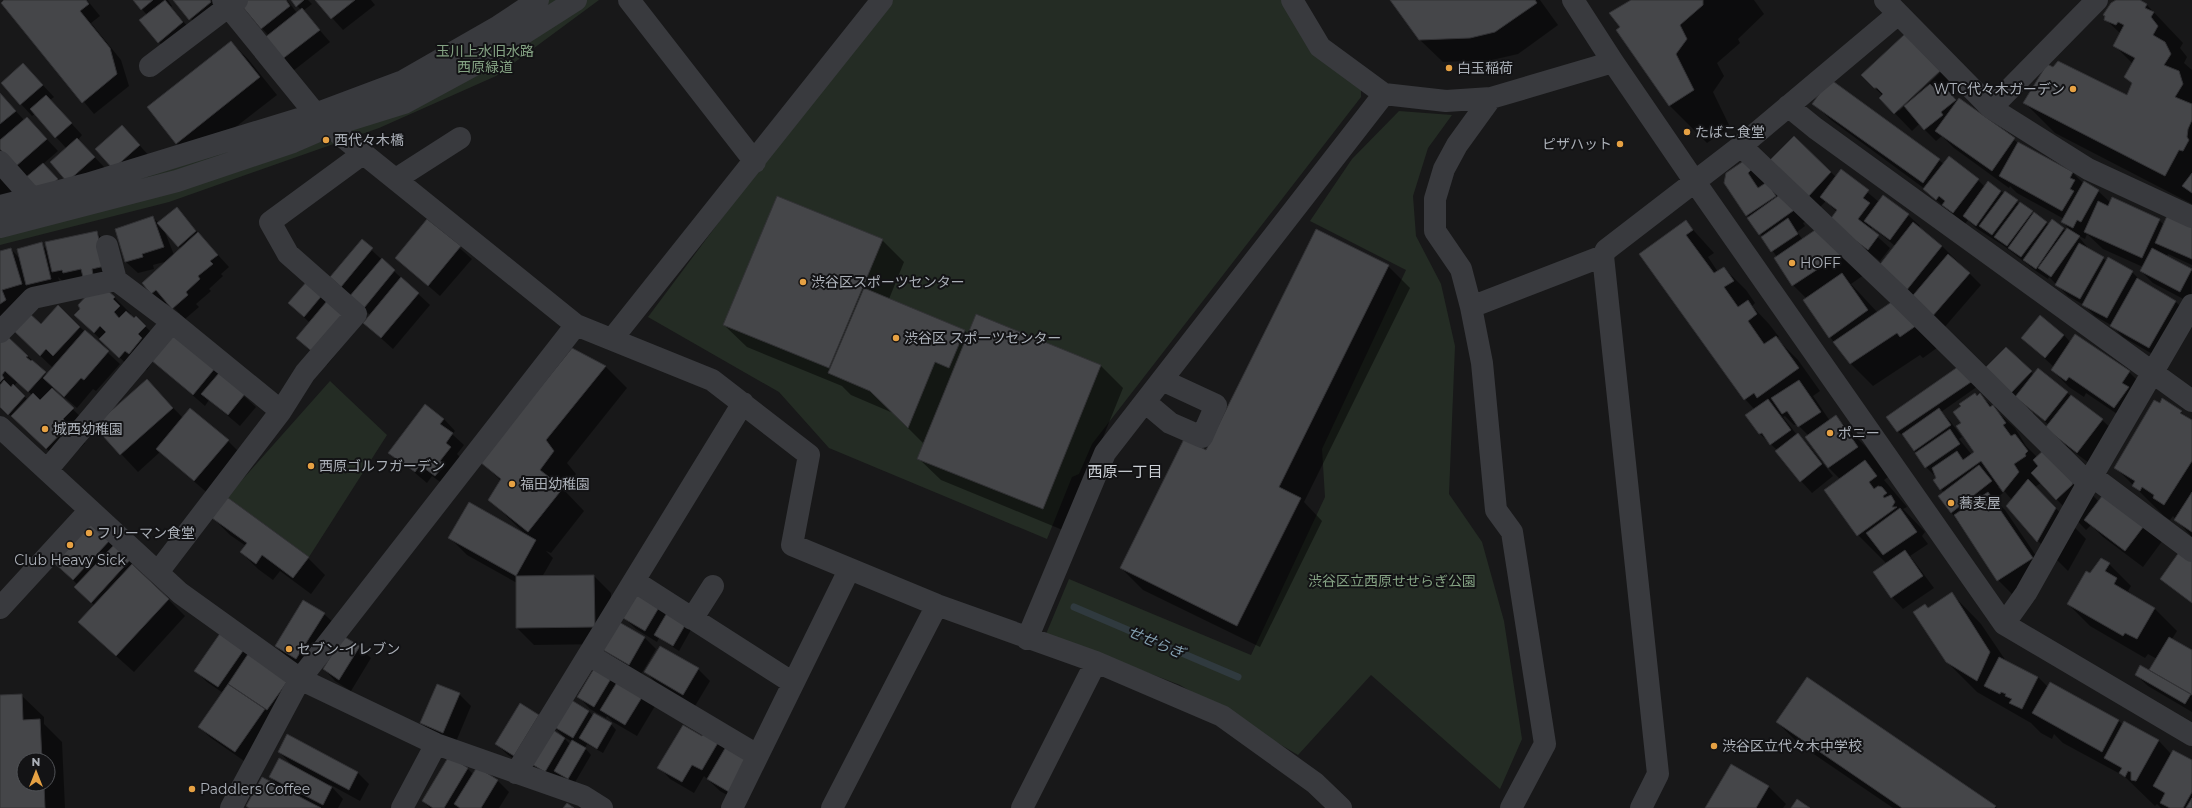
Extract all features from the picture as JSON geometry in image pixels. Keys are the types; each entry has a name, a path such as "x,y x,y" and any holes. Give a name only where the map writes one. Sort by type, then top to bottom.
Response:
{"street":[{"path":"0,227 177,182 293,142 323,120 403,81 500,26 538,0"},
{"path":"0,206 323,120 411,99 476,64 576,0"},
{"path":"629,0 755,162"},
{"path":"612,339 755,162 882,0"},
{"path":"1292,0 1320,46 1384,94 1446,101 1491,98 1613,62"},
{"path":"1573,0 1613,62 1695,182 2004,624 2192,735"},
{"path":"1991,108 2097,0"},
{"path":"150,66 230,2 323,120 576,325 712,380 810,455 792,545 849,570 937,605 1027,639 1096,662 1222,716 1314,783 1341,808"},
{"path":"1641,808 1658,774 1603,256 1606,250 1741,146 1788,106 1892,7 1991,108 2088,169 2192,217"},
{"path":"1027,639 1105,453 1384,94"},
{"path":"1491,98 1457,146 1444,169 1435,199 1435,231 1461,269 1471,307 1482,363 1496,510 1512,532 1545,744 1511,808"},
{"path":"1788,106 1810,124 2152,374 2192,401"},
{"path":"396,180 460,138"},
{"path":"1741,146 2090,480 2192,551"},
{"path":"158,572 280,411 305,373 356,314 288,254 270,222 364,153"},
{"path":"0,162 32,198"},
{"path":"107,246 116,280 172,322 280,411"},
{"path":"1471,307 1603,256"},
{"path":"0,332 33,298 116,280"},
{"path":"2004,624 2026,594 2090,480 2192,305"},
{"path":"47,470 172,322"},
{"path":"231,808 300,679 576,325"},
{"path":"1145,402 1170,423 1202,437 1216,405 1162,380"},
{"path":"516,773 743,403"},
{"path":"0,428 180,593 300,679 436,744 583,796 602,808"},
{"path":"0,608 90,510"},
{"path":"732,808 849,570"},
{"path":"634,581 793,683"},
{"path":"692,619 713,586"},
{"path":"832,808 937,605"},
{"path":"589,655 758,754"},
{"path":"1022,808 1096,662"},
{"path":"402,808 436,744"}],"green space":[{"name":"玉川上水旧水路 西原緑道","path":"543,0 599,0 496,76 379,128 169,202 0,245 0,212 322,114"},
{"name":"渋谷区スポーツセンター","path":"892,0 1284,0 1361,90 1361,97 1092,444 1079,474 1072,477 1047,539 829,448 779,392 648,317 772,151"},
{"name":"渋谷区立西原せせらぎ公園","path":"1399,111 1452,115 1428,148 1413,196 1416,236 1441,284 1455,346 1449,494 1482,542 1504,621 1522,739 1500,789 1371,675 1298,755 1180,685 1046,634 1069,579 1251,655 1325,497 1322,449 1406,270 1310,221 1352,159"},
{"name":"西原ゴルフガーデン","path":"330,381 387,435 309,557 227,497"}],"building":[{"path":"4,0 86,0 89,4 80,11 110,48 117,74 82,103 1,3"},
{"path":"133,0 153,0 141,10"},
{"path":"165,0 183,22 158,43 139,20"},
{"path":"173,0 210,0 211,2 189,20"},
{"path":"248,0 286,0 290,6 261,29 241,5"},
{"path":"291,0 304,0 296,7"},
{"path":"315,0 355,0 331,19"},
{"path":"1390,0 1535,0 1537,3 1495,32 1470,38 1419,40"},
{"path":"1631,0 1703,0 1703,5 1680,25 1687,39 1676,54 1694,90 1669,106 1616,30 1620,27 1609,13"},
{"name":"WTC代々木ガーデン","path":"2116,0 2140,0 2147,4 2145,8 2154,12 2151,17 2158,26 2153,35 2165,42 2171,54 2164,65 2179,71 2183,84 2175,97 2192,104 2192,120 2188,129 2187,137 2189,140 2183,151 2179,150 2165,176 2023,103 2047,64 2053,67 2058,61 2127,95 2132,83 2124,77 2135,58 2113,46 2124,25 2118,22 2116,25 2104,20 2105,16 2103,15 2111,3"},
{"path":"302,8 320,30 281,60 263,39"},
{"path":"1905,34 1940,71 1894,114 1879,98 1883,94 1877,88 1874,88 1861,75"},
{"path":"231,41 260,77 176,144 147,107"},
{"path":"23,63 43,85 20,105 1,83"},
{"path":"1830,79 1940,159 1923,183 1812,104"},
{"path":"1941,83 1956,100 1941,112 1943,115 1924,130 1904,106 1930,84 1934,88"},
{"path":"0,93 16,111 0,124"},
{"path":"46,95 72,123 55,138 30,109"},
{"path":"1959,98 2015,138 1992,171 1935,131"},
{"path":"27,117 47,139 15,167 0,149 0,140"},
{"path":"122,125 140,145 113,169 95,149"},
{"path":"1794,136 1831,172 1807,198 1769,161"},
{"path":"77,138 95,157 67,182 50,162"},
{"path":"2018,142 2073,172 2070,178 2075,180 2070,189 2074,191 2062,211 1999,176"},
{"path":"1949,156 1979,179 1953,213 1942,205 1945,201 1939,196 1936,200 1923,189"},
{"path":"1745,160 1751,170 1748,173 1758,188 1767,182 1776,196 1746,216 1724,183 1726,173"},
{"path":"43,163 58,179 40,195 25,178"},
{"path":"1841,169 1869,190 1863,198 1870,203 1858,219 1879,235 1868,250 1829,221 1837,210 1820,197"},
{"path":"2192,173 2192,193 2182,186"},
{"path":"1988,181 2001,191 1976,226 1963,216"},
{"path":"2084,181 2099,190 2081,222 2077,220 2073,228 2061,222"},
{"path":"1785,191 1800,206 1759,235 1747,218"},
{"path":"2005,191 2018,200 1992,235 1979,226"},
{"path":"1883,195 1909,214 1890,240 1864,221"},
{"name":"渋谷区スポーツセンター","path":"777,196 883,239 829,368 723,325"},
{"path":"2112,197 2160,219 2142,258 2084,232 2098,201 2108,206"},
{"path":"2020,202 2033,211 2007,246 1994,237"},
{"path":"177,207 196,231 178,247 157,223"},
{"path":"2034,212 2047,222 2021,257 2008,248"},
{"path":"153,216 164,247 142,254 143,257 125,262 115,229"},
{"path":"2167,216 2192,227 2192,259 2155,243"},
{"path":"1788,218 1798,234 1771,252 1761,237"},
{"path":"427,219 461,246 428,286 395,258"},
{"path":"2052,219 2064,228 2036,269 2023,260"},
{"path":"1686,220 1693,230 1686,235 1714,273 1724,267 1734,281 1724,287 1738,307 1748,300 1757,314 1748,321 1764,344 1776,336 1799,368 1757,398 1754,393 1744,400 1639,254"},
{"path":"1913,222 1942,246 1906,291 1877,268"},
{"path":"1821,226 1847,250 1792,286 1774,258"},
{"path":"2067,228 2080,236 2051,277 2038,268"},
{"path":"1316,229 1389,265 1279,487 1301,498 1237,626 1120,568 1184,439 1206,450"},
{"path":"97,231 105,266 92,269 93,275 83,277 81,269 63,273 62,270 52,272 45,242"},
{"path":"198,232 218,255 210,261 213,264 198,276 200,279 186,292 188,295 172,309 156,290 151,294 142,283"},
{"path":"362,239 373,248 341,287 330,277"},
{"path":"42,242 51,279 26,285 17,249"},
{"path":"2079,243 2104,257 2080,299 2055,285"},
{"path":"11,248 22,284 2,290 6,300 0,304 0,251"},
{"path":"2152,248 2192,269 2180,292 2140,271"},
{"path":"1948,254 1970,273 1931,318 1909,300"},
{"path":"2108,257 2133,271 2107,318 2082,305"},
{"path":"382,258 395,270 364,308 349,297"},
{"path":"1842,273 1868,310 1829,338 1803,300"},
{"path":"401,277 419,293 381,338 363,323"},
{"path":"2137,278 2176,301 2149,348 2110,326"},
{"path":"308,280 324,293 304,317 288,303"},
{"path":"864,288 965,330 949,368 935,362 908,428 870,391 828,373"},
{"path":"106,289 115,297 113,299 120,306 114,312 119,318 126,311 134,318 136,316 146,326 138,334 142,338 129,354 125,351 119,358 99,339 106,332 100,326 94,333 74,315 80,309 78,305 89,293"},
{"path":"1896,299 1920,323 1900,337 1897,333 1850,364 1833,342"},
{"path":"327,301 346,316 315,354 296,338"},
{"path":"58,305 80,327 53,356 46,349 40,356 12,329 28,312 41,324"},
{"path":"976,314 1101,365 1043,509 917,459"},
{"path":"2040,315 2064,335 2045,358 2021,338"},
{"path":"85,330 109,351 84,380 81,378 64,397 43,378"},
{"path":"175,332 216,367 193,395 151,360"},
{"path":"2075,334 2130,371 2122,383 2129,387 2114,408 2069,377 2066,381 2051,370"},
{"path":"6,335 28,356 26,357 46,372 28,392 5,371 2,375 4,378 0,382 0,341"},
{"path":"2006,347 2032,371 2010,394 1984,369"},
{"path":"572,348 606,366 546,440 554,451 540,470 563,488 528,532 488,500 501,479 480,462"},
{"path":"1962,364 1977,378 1897,432 1886,417"},
{"path":"2038,368 2068,392 2045,421 2015,397"},
{"path":"219,373 245,394 228,415 201,394"},
{"path":"147,379 173,408 120,455 94,426"},
{"path":"4,380 11,387 13,384 25,396 8,415 0,407 0,385"},
{"path":"1799,380 1821,412 1798,427 1787,411 1782,414 1771,398"},
{"path":"52,388 74,408 63,419 69,425 46,449 11,416 33,393 40,400"},
{"path":"1975,393 1977,396 1980,393 1990,407 1993,405 2006,423 2003,425 2011,436 2015,434 2028,451 2025,454 2026,456 2014,464 2019,472 2003,492 1981,461 1940,490 1933,480 1936,478 1932,468 1957,451 1963,460 1974,452 1956,426 1961,423 1953,412 1961,406 1959,404"},
{"path":"2071,395 2103,419 2077,453 2045,428"},
{"path":"2162,398 2182,411 2180,413 2192,420 2192,461 2164,505 2153,498 2154,495 2142,487 2140,491 2132,486 2135,481 2114,468 2154,400 2160,403"},
{"path":"1768,399 1791,430 1770,445 1762,433 1759,434 1745,415"},
{"path":"425,404 444,419 440,424 453,433 446,443 451,447 440,461 445,464 435,476 420,465 415,472 388,453"},
{"path":"190,408 229,440 194,481 156,449"},
{"path":"1939,408 1951,425 1914,451 1902,434"},
{"path":"1836,415 1858,447 1828,468 1805,437"},
{"path":"1950,429 1960,444 1925,468 1915,453"},
{"path":"1798,433 1822,464 1800,482 1775,451"},
{"path":"2047,447 2076,478 2072,485 2056,500 2031,473 2038,466 2033,460"},
{"path":"1865,460 1877,476 1869,482 1874,489 1878,486 1882,487 1887,493 1883,496 1884,498 1891,495 1895,502 1892,507 1897,507 1857,536 1824,490"},
{"path":"1979,465 1992,481 1951,513 1938,496"},
{"path":"2028,479 2056,508 2037,542 2006,506"},
{"path":"1988,492 2033,558 1997,581 1954,515"},
{"path":"2192,492 2192,532 2174,520"},
{"path":"2102,496 2147,522 2125,551 2084,520"},
{"path":"227,497 309,557 293,578 262,555 256,564 240,552 247,543 212,518"},
{"path":"469,502 536,540 516,576 448,538"},
{"path":"1900,508 1917,532 1883,555 1866,533"},
{"path":"90,520 111,539 73,580 52,561"},
{"path":"114,545 130,560 91,603 74,587"},
{"path":"2182,548 2192,556 2192,603 2160,579"},
{"path":"1905,550 1923,576 1891,598 1873,572"},
{"path":"2101,558 2110,563 2105,571 2117,578 2114,584 2155,608 2137,639 2125,633 2123,636 2067,604 2086,571 2090,573"},
{"path":"132,564 169,599 116,656 78,622"},
{"path":"594,575 595,627 516,628 516,576"},
{"path":"639,591 661,604 645,631 623,618"},
{"path":"1952,592 1990,652 1977,681 1946,662 1913,612 1925,604 1928,608"},
{"path":"303,600 325,613 296,659 275,646"},
{"path":"668,611 687,622 673,646 654,635"},
{"path":"619,622 645,637 629,665 603,650"},
{"path":"221,632 245,648 218,687 194,671"},
{"path":"343,636 360,646 339,680 323,669"},
{"path":"2169,637 2192,650 2192,695 2149,670"},
{"path":"660,646 699,668 683,695 644,672"},
{"path":"250,651 290,678 267,710 228,684"},
{"path":"1999,657 2038,677 2022,709 2009,703 2012,699 2005,696 2006,694 2001,692 2000,694 1984,686"},
{"path":"2140,665 2191,694 2185,704 2135,675"},
{"path":"595,667 612,677 594,707 577,697"},
{"path":"1807,677 1996,806 1994,808 1902,808 1776,722"},
{"path":"619,679 644,694 625,725 600,710"},
{"path":"2050,682 2119,720 2102,752 2032,713"},
{"path":"228,684 265,709 235,752 198,727"},
{"path":"437,684 460,693 443,733 420,723"},
{"path":"22,694 23,720 40,719 42,752 16,752 16,792 44,792 45,808 0,808 0,695"},
{"path":"568,698 589,711 573,738 551,725"},
{"path":"520,703 539,715 514,756 495,744"},
{"path":"594,713 612,723 597,749 579,738"},
{"path":"2124,721 2159,740 2136,781 2131,780 2131,772 2128,771 2125,777 2119,773 2122,768 2104,758"},
{"path":"683,725 702,736 705,732 719,741 702,770 692,765 682,782 657,768"},
{"path":"550,728 565,738 545,772 530,763"},
{"path":"287,734 358,772 349,790 278,752"},
{"path":"572,740 586,748 568,779 554,771"},
{"path":"727,745 749,758 729,792 707,779"},
{"path":"2173,750 2192,760 2192,792 2183,808 2170,808 2160,803 2165,793 2153,786"},
{"path":"449,756 468,768 444,808 433,808 422,801"},
{"path":"279,758 332,787 323,805 269,777"},
{"path":"1731,764 1769,786 1756,808 1705,808"},
{"path":"477,767 498,780 481,808 460,808 454,804"},
{"path":"262,777 321,808 249,808 246,806"},
{"path":"2192,798 2192,808 2186,808"},
{"path":"1797,799 1810,808 1791,808"},
{"path":"567,803 574,808 563,808"}],"waterway":[{"name":"せせらぎ","path":"1074,607 1238,677"}],"place":[{"name":"白玉稲荷","path":"1449,68"},
{"name":"WTC代々木ガーデン","path":"2073,89"},
{"name":"たばこ食堂","path":"1687,132"},
{"name":"西代々木橋","path":"326,140"},
{"name":"ピザハット","path":"1620,144"},
{"name":"HOFF","path":"1792,263"},
{"name":"渋谷区スポーツセンター","path":"803,282"},
{"name":"渋谷区 スポーツセンター","path":"896,338"},
{"name":"城西幼稚園","path":"45,429"},
{"name":"ポニー","path":"1830,433"},
{"name":"西原ゴルフガーデン","path":"311,466"},
{"name":"福田幼稚園","path":"512,484"},
{"name":"蕎麦屋","path":"1951,503"},
{"name":"フリーマン食堂","path":"89,533"},
{"name":"Club Heavy Sick","path":"70,545"},
{"name":"セブン-イレブン","path":"289,649"},
{"name":"渋谷区立代々木中学校","path":"1714,746"},
{"name":"Paddlers Coffee","path":"192,789"}],"district":[{"name":"西原一丁目","path":"1125,471"}]}
